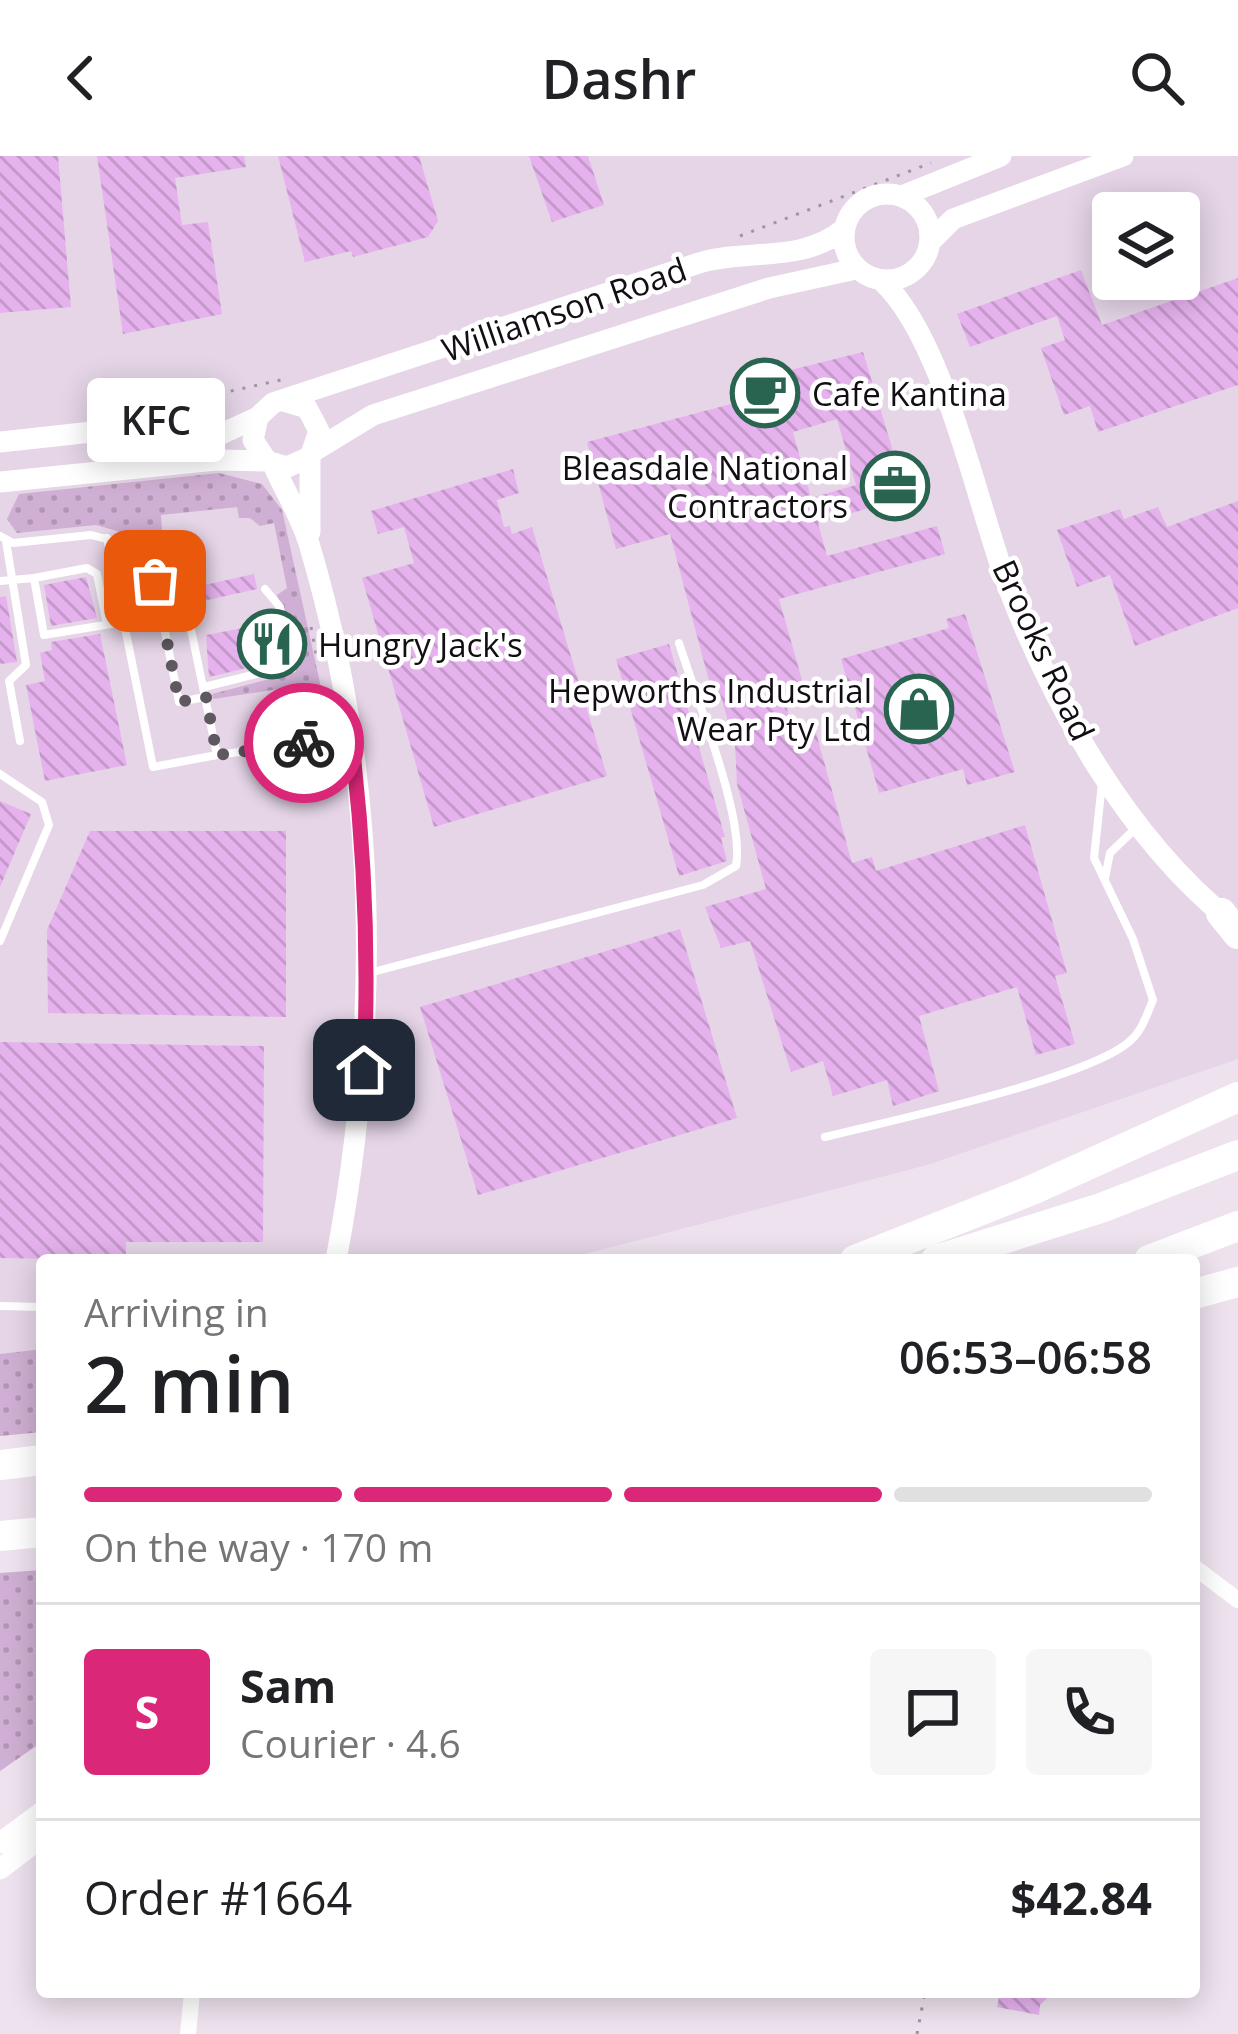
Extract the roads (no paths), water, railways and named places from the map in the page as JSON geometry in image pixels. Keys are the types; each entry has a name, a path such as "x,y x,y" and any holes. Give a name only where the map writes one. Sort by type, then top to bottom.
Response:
{"highway":[{"path":"870,1254 1032,1190 1238,1097"},
{"path":"955,1254 1101,1208 1238,1155"},
{"path":"1165,1254 1238,1226"},
{"path":"1200,1292 1238,1282"},
{"path":"0,1465 36,1461"},
{"path":"0,1536 36,1533"}],"main road":[{"path":"1001,156 902,196 865,199 844,230 843,244 856,269 882,281 910,274 920,266 930,242 953,219 1123,156"},
{"path":"902,196 924,214 930,242"},
{"name":"Williamson Road","path":"281,390 698,262 746,252 797,253 828,242 844,230"},
{"name":"Brooks Road","path":"920,266 920,332"},
{"name":"Williamson Road","path":"312,454 373,415 769,288 856,269"},
{"name":"Brooks Road","path":"882,281 899,296 920,332 1007,584 1056,692 1141,824 1232,925"},
{"path":"0,442 119,429 204,442 258,417 281,390 314,416 319,436 312,454 310,545 364,845 368,974 353,1172 337,1254"},
{"path":"258,417 254,440 310,545"},
{"path":"0,482 207,460 293,466 312,454"},
{"path":"0,1843 36,1816"},
{"path":"0,1869 36,1842"}],"street":[{"path":"1200,1572 1238,1600"},
{"path":"188,2034 191,1998"}],"lane":[{"path":"20,741 9,681 26,665 3,538 172,538 217,755"},
{"path":"107,538 153,767 342,738"},
{"path":"147,541 179,702 289,666 280,607 265,590"},
{"path":"0,580 87,568 97,574 107,624"},
{"path":"34,578 44,635"},
{"path":"24,653 44,635 124,622"},
{"path":"368,974 703,884 736,866 740,848 679,643"},
{"path":"825,1137 945,1108 1098,1058 1134,1038 1153,1000 1094,853 1102,800 1100,765"},
{"path":"0,774 42,802 50,825 0,941"},
{"path":"1107,885 1107,858 1141,824"},
{"path":"0,1306 36,1307"}],"place":[{"name":"Cafe Kantina","path":"765,393"},
{"name":"Bleasdale National Contractors","path":"895,486"},
{"name":"KFC","path":"155,581"},
{"name":"Hungry Jack's","path":"272,644"},
{"name":"Hepworths Industrial Wear Pty Ltd","path":"919,709"}]}
